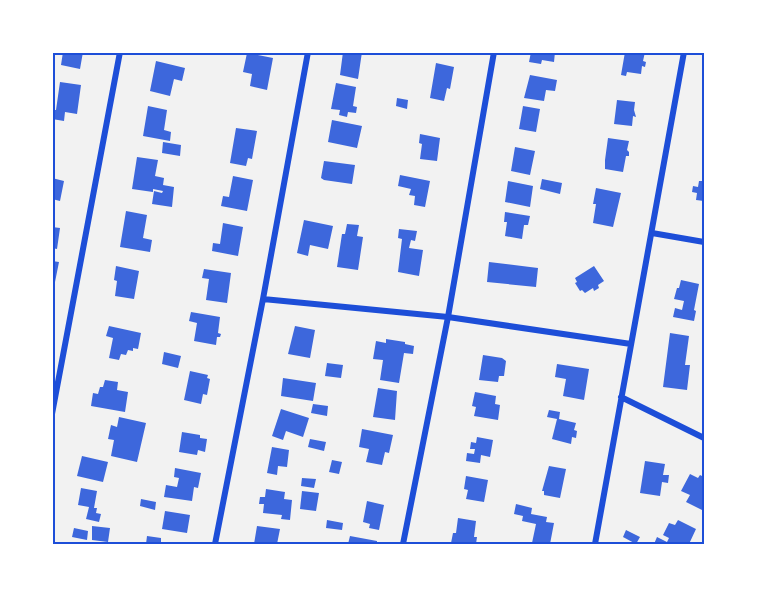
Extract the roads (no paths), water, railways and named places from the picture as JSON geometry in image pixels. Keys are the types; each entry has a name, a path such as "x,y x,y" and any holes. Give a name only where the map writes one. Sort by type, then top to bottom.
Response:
{"street":[{"path":"52,414 120,52"},
{"path":"215,544 309,52"},
{"path":"403,544 448,317 494,52"},
{"path":"595,544 684,52"},
{"path":"652,233 705,243"},
{"path":"263,299 448,317 631,344"},
{"path":"621,397 705,438"}]}
